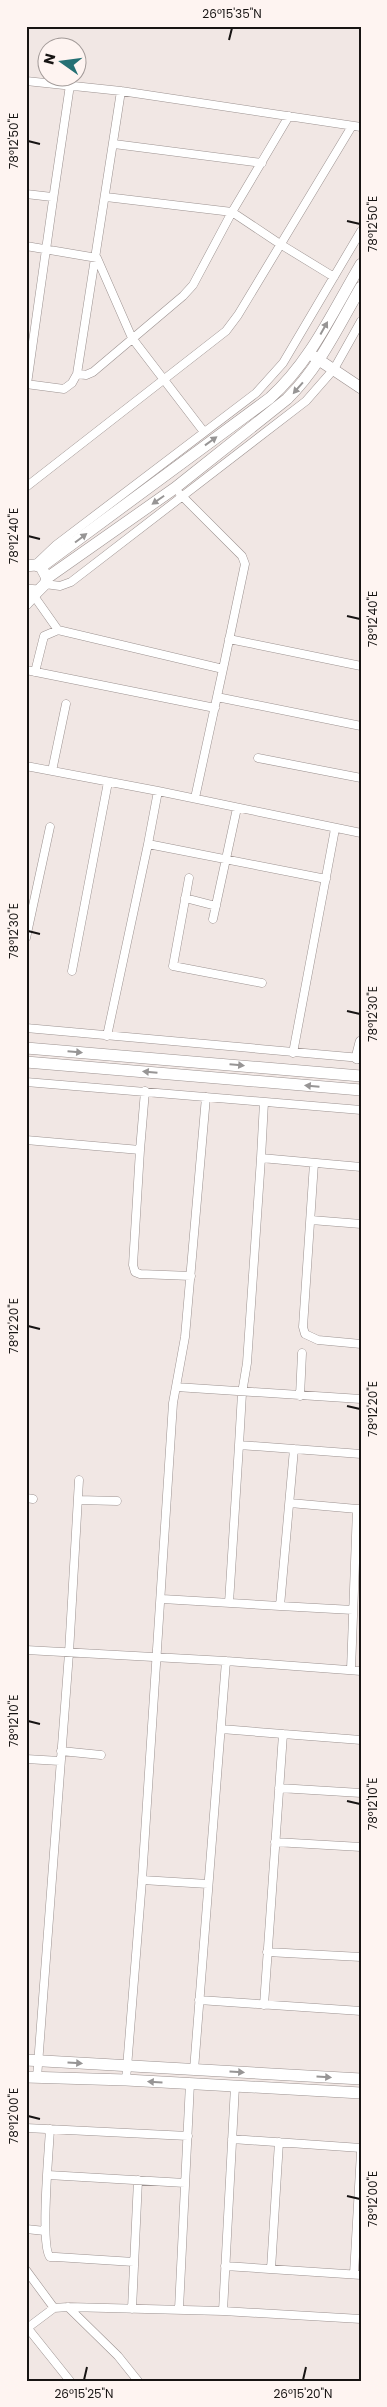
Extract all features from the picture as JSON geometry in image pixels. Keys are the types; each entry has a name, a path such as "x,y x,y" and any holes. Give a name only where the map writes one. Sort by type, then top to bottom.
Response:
{"street":[{"path":"88,87 361,127"},
{"path":"70,88 27,384 64,389 72,383 77,374 97,258 122,91"},
{"path":"77,374 86,375 92,372 184,296 193,284 232,212 289,116"},
{"path":"26,487 226,331 238,315 352,126"},
{"path":"114,144 262,163"},
{"path":"26,194 52,197 54,193"},
{"path":"106,197 232,212 334,277"},
{"path":"34,566 56,545 256,393 270,380 283,363 361,232"},
{"path":"26,246 97,258"},
{"path":"97,258 132,338 204,432"},
{"path":"36,590 71,582 179,493 282,404 302,384 334,310 361,264"},
{"path":"34,566 270,398 314,357 361,287"},
{"path":"319,303 334,310"},
{"path":"36,590 179,493 306,401 334,369 361,321"},
{"path":"314,357 361,388"},
{"path":"179,493 242,556 245,564 196,798"},
{"path":"34,566 36,590 58,630"},
{"path":"215,708 30,671 44,636 58,630 223,669"},
{"path":"230,639 361,666"},
{"path":"217,697 361,726"},
{"path":"52,771 66,704"},
{"path":"258,758 361,778"},
{"path":"26,766 158,790 361,833"},
{"path":"72,971 108,782"},
{"path":"107,1036 158,790"},
{"path":"213,919 237,808"},
{"path":"26,938 50,827"},
{"path":"293,1052 336,828"},
{"path":"148,844 326,879"},
{"path":"189,878 173,966 262,983"},
{"path":"185,898 216,906"},
{"path":"26,1028 359,1058 361,1042"},
{"path":"26,1048 359,1076 358,1090 26,1062"},
{"path":"26,1082 361,1110"},
{"path":"144,1091 135,1272 140,1274 191,1276"},
{"path":"126,2080 142,1880 176,1387 185,1337 206,1097"},
{"path":"228,1603 242,1392 247,1363 264,1102"},
{"path":"26,1140 140,1150"},
{"path":"261,1158 361,1167"},
{"path":"314,1163 304,1327 306,1334 318,1340 361,1344"},
{"path":"310,1220 361,1224"},
{"path":"300,1396 302,1353"},
{"path":"176,1387 361,1399"},
{"path":"239,1445 361,1454"},
{"path":"280,1606 294,1449"},
{"path":"79,1480 69,1653 32,2077 126,2080 361,2093"},
{"path":"78,1500 117,1501"},
{"path":"290,1502 359,1509 351,1670"},
{"path":"162,1599 353,1610"},
{"path":"26,1650 226,1661 361,1671"},
{"path":"194,2070 226,1661"},
{"path":"221,1729 361,1740"},
{"path":"264,2006 283,1734"},
{"path":"61,1751 101,1755"},
{"path":"26,1759 60,1761"},
{"path":"279,1788 361,1794"},
{"path":"275,1842 361,1847"},
{"path":"142,1880 208,1884"},
{"path":"268,1952 361,1957"},
{"path":"199,2000 264,2006 361,2011"},
{"path":"32,2061 361,2079"},
{"path":"179,2310 190,2084"},
{"path":"223,2311 234,2086"},
{"path":"26,2128 188,2136"},
{"path":"50,2129 45,2231 47,2253 50,2257 134,2262"},
{"path":"232,2139 361,2148"},
{"path":"271,2269 279,2142"},
{"path":"225,2266 357,2275 361,2152"},
{"path":"48,2174 185,2184"},
{"path":"132,2309 138,2180"},
{"path":"26,2229 45,2231"},
{"path":"26,2270 54,2308"},
{"path":"68,2307 118,2356 138,2381"},
{"path":"70,2381 27,2327 54,2308 223,2311 361,2320"}]}
